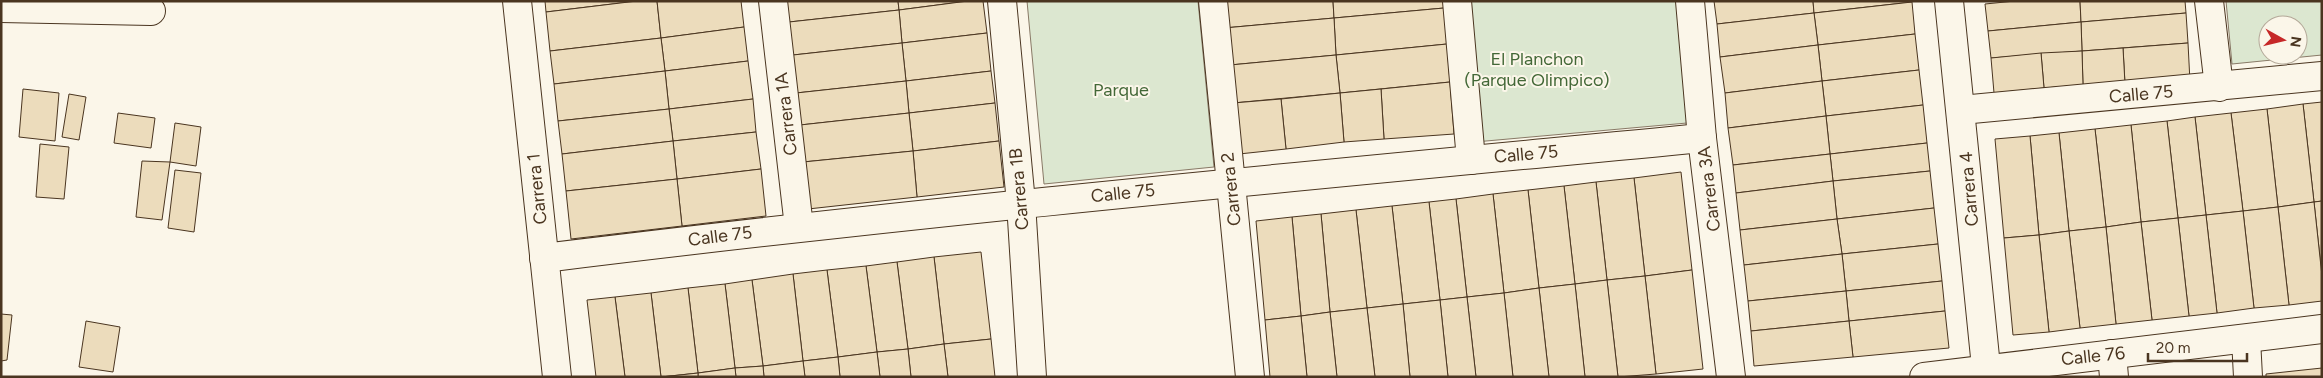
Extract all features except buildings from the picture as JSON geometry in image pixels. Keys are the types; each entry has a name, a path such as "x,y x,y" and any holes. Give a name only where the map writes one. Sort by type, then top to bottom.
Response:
{"street":[{"name":"Carrera 1","path":"516,1 557,377"},
{"name":"Carrera 1A","path":"773,1 799,227"},
{"name":"Carrera 1B","path":"1002,1 1021,203 1032,377"},
{"name":"Carrera 2","path":"1213,1 1250,377"},
{"path":"1457,1 1471,160"},
{"name":"Carrera 3A","path":"1690,1 1702,138 1731,377"},
{"name":"Carrera 4","path":"1949,1 1986,373"},
{"path":"2210,1 2219,87"},
{"path":"1,8 152,11"},
{"name":"Calle 75","path":"1961,110 2322,76"},
{"name":"Calle 75","path":"544,258 799,227 1021,203 1702,138"},
{"name":"Calle 76","path":"1924,377 2113,366 2246,339 2322,329"},
{"path":"2246,339 2248,377"}],"green space":[{"name":"Parque","path":"1027,1 1198,1 1214,167 1044,184"},
{"name":"El Planchon (Parque Olimpico)","path":"1463,1 1677,1 1687,123 1475,142"},
{"path":"2226,1 2322,1 2322,55 2308,56 2308,15 2258,15 2258,61 2232,64"}]}
